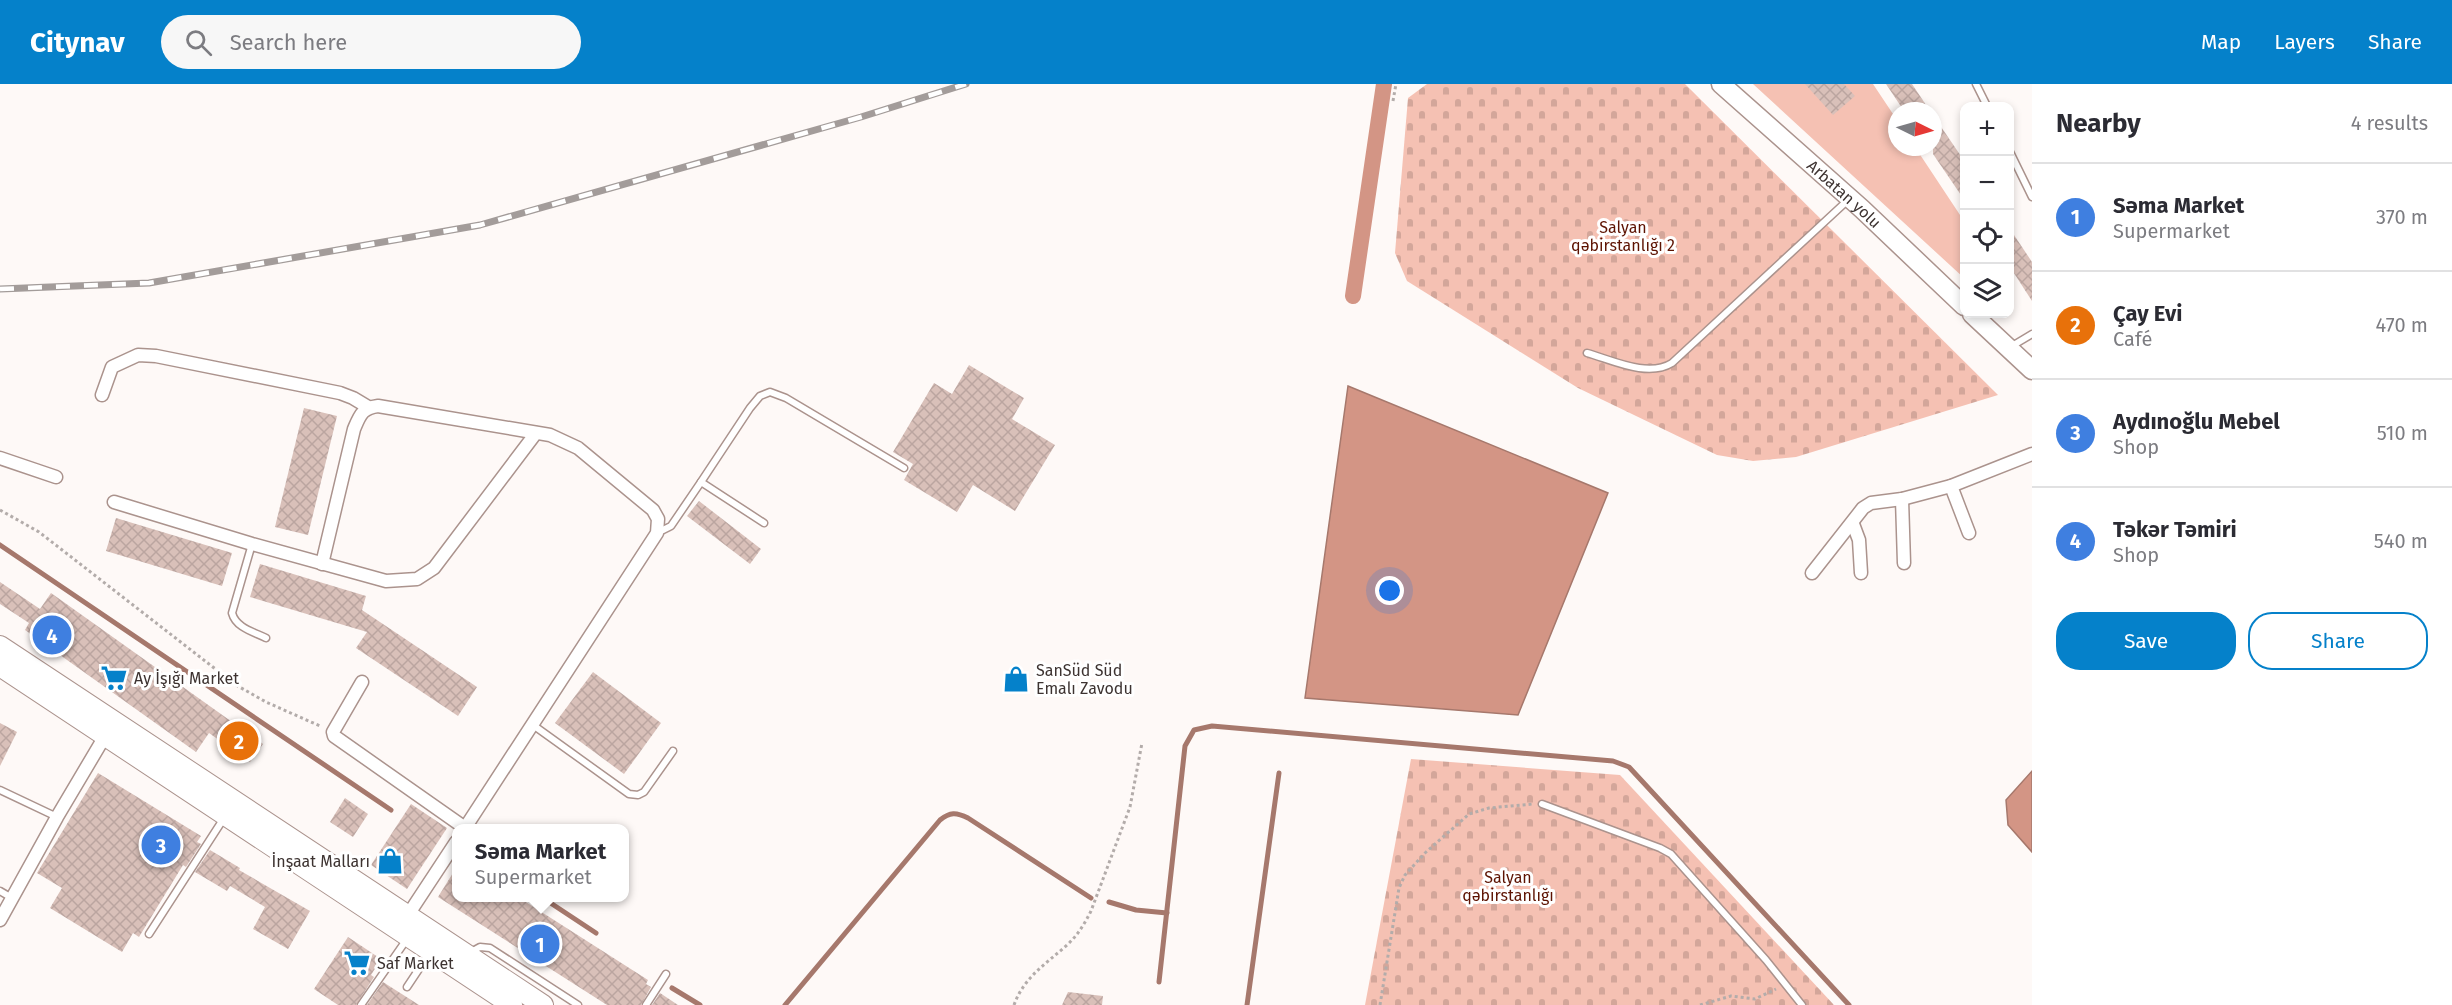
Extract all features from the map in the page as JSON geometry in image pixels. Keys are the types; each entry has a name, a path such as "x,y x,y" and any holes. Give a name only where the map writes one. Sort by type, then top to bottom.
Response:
{"main road":[{"name":"Arbatan yolu","path":"1721,84 1850,198 1960,301"},
{"path":"1976,318 2032,370"},
{"path":"0,646 226,815 405,927 467,954 543,1005"},
{"path":"0,666 110,728 405,927 431,951 512,1005"}],"street":[{"path":"102,395 112,367 138,356 156,356 340,393 368,407 378,406 536,433 565,441 586,454 653,510 658,519 657,533 468,824"},
{"path":"322,564 354,429 360,415 368,407"},
{"path":"114,502 252,544 386,581 417,579 434,568 536,433"},
{"path":"1812,573 1853,524 1863,508 1871,503 1902,499 1951,486 2032,454"},
{"path":"0,458 56,477"},
{"path":"1951,486 1969,533"},
{"path":"1902,499 1904,563"},
{"path":"1853,524 1859,540 1861,573"},
{"path":"362,682 333,732 334,736 459,824"},
{"path":"0,920 110,728"},
{"path":"405,927 452,849"}],"lane":[{"path":"1976,84 1985,102"},
{"path":"2012,156 2032,197"},
{"path":"1587,353 1648,369 1663,369 1850,198"},
{"path":"2009,348 2032,334"},
{"path":"657,533 671,526 750,408 759,396 770,392 786,398 904,468"},
{"path":"701,482 764,523"},
{"path":"252,544 232,613 234,621 242,627 267,638"},
{"path":"532,724 630,794 638,795 645,792 673,752"},
{"path":"0,790 57,817"},
{"path":"1542,804 1671,854 1802,1005"},
{"path":"149,934 226,815"},
{"path":"0,891 12,898"},
{"path":"361,1005 405,927"},
{"path":"467,954 480,947 490,948 578,1005"},
{"path":"407,987 431,951"},
{"path":"646,1005 666,974"}],"path":[{"path":"1393,101 1396,84"},
{"path":"0,510 39,532 236,685 266,702 333,732"},
{"path":"1014,1005 1029,978 1069,944 1084,926 1130,807 1142,743"},
{"path":"1380,1005 1399,888 1405,875 1425,853 1469,814 1517,804 1542,804"},
{"path":"1700,1005 1731,996 1755,999 1785,983"}],"green space":[{"name":"Salyan qəbirstanlığı 2","path":"1427,84 1685,84 1998,395 1796,457 1753,461 1717,455 1578,388 1407,281 1395,253 1408,98"},
{"path":"1753,84 1873,84 1888,106 1888,156 1921,156 1960,215 1960,274"},
{"name":"Salyan qəbirstanlığı","path":"1411,759 1620,775 1834,1005 1365,1005"}],"shaded area":[{"path":"1348,386 1608,493 1518,715 1305,698"},
{"path":"2032,771 2032,852 2008,825 2006,800"}],"building":[{"path":"1805,84 1844,84 1855,96 1833,115"},
{"path":"1886,84 1912,84 1924,102 1898,102"},
{"path":"1942,128 1960,155 1960,194 1934,156 1942,156"},
{"path":"2014,235 2032,262 2032,301 2014,273"},
{"path":"969,365 1024,398 1012,419 1055,445 1015,511 973,485 957,512 904,480 913,464 893,452 934,383 952,394"},
{"path":"304,408 337,416 308,535 275,527"},
{"path":"699,501 761,549 750,564 687,516"},
{"path":"116,518 232,553 222,586 106,551"},
{"path":"260,564 366,596 362,610 477,687 458,716 356,648 367,632 250,597"},
{"path":"0,582 40,609 51,593 263,744 250,762 209,733 196,752 25,630 29,623 0,604"},
{"path":"593,672 661,723 624,774 555,723"},
{"path":"0,723 17,732 0,766"},
{"path":"98,773 201,836 197,842 201,844 186,867 183,865 139,937 133,933 122,952 50,908 62,888 37,873"},
{"path":"345,798 368,814 353,837 330,822"},
{"path":"411,804 447,828 407,889 371,865"},
{"path":"210,850 240,868 239,870 310,911 288,949 253,929 265,907 230,886 227,891 195,872"},
{"path":"452,874 452,902 526,902 648,980 646,984 651,987 641,1005 607,1005 438,897"},
{"path":"348,937 381,959 371,975 374,977 356,1005 338,1005 314,989"},
{"path":"383,982 419,1005 367,1005"},
{"path":"1068,992 1103,996 1102,1005 1062,1005"},
{"path":"660,993 678,1005 652,1005"}],"waterway":[{"path":"1353,296 1384,84"},
{"path":"0,545 391,810"},
{"path":"1159,982 1185,746 1194,730 1212,726 1613,761 1629,767 1849,1005"},
{"path":"1247,1005 1279,773"},
{"path":"785,1005 940,820 947,815 957,814 968,818 1091,898"},
{"path":"549,902 596,933"},
{"path":"1109,902 1136,910 1167,913"},
{"path":"672,988 700,1005"}],"railway":[{"path":"0,289 149,283 480,225 861,117 966,84"}],"place":[{"name":"Təkər Təmiri","path":"52,635"},
{"name":"Ay İşığı Market","path":"114,678"},
{"name":"SanSüd Süd Emalı Zavodu","path":"1016,679"},
{"name":"Çay Evi","path":"239,741"},
{"name":"Aydınoğlu Mebel","path":"161,845"},
{"name":"İnşaat Malları","path":"390,861"},
{"name":"Səma Market","path":"540,944"},
{"name":"Saf Market","path":"357,963"}]}
